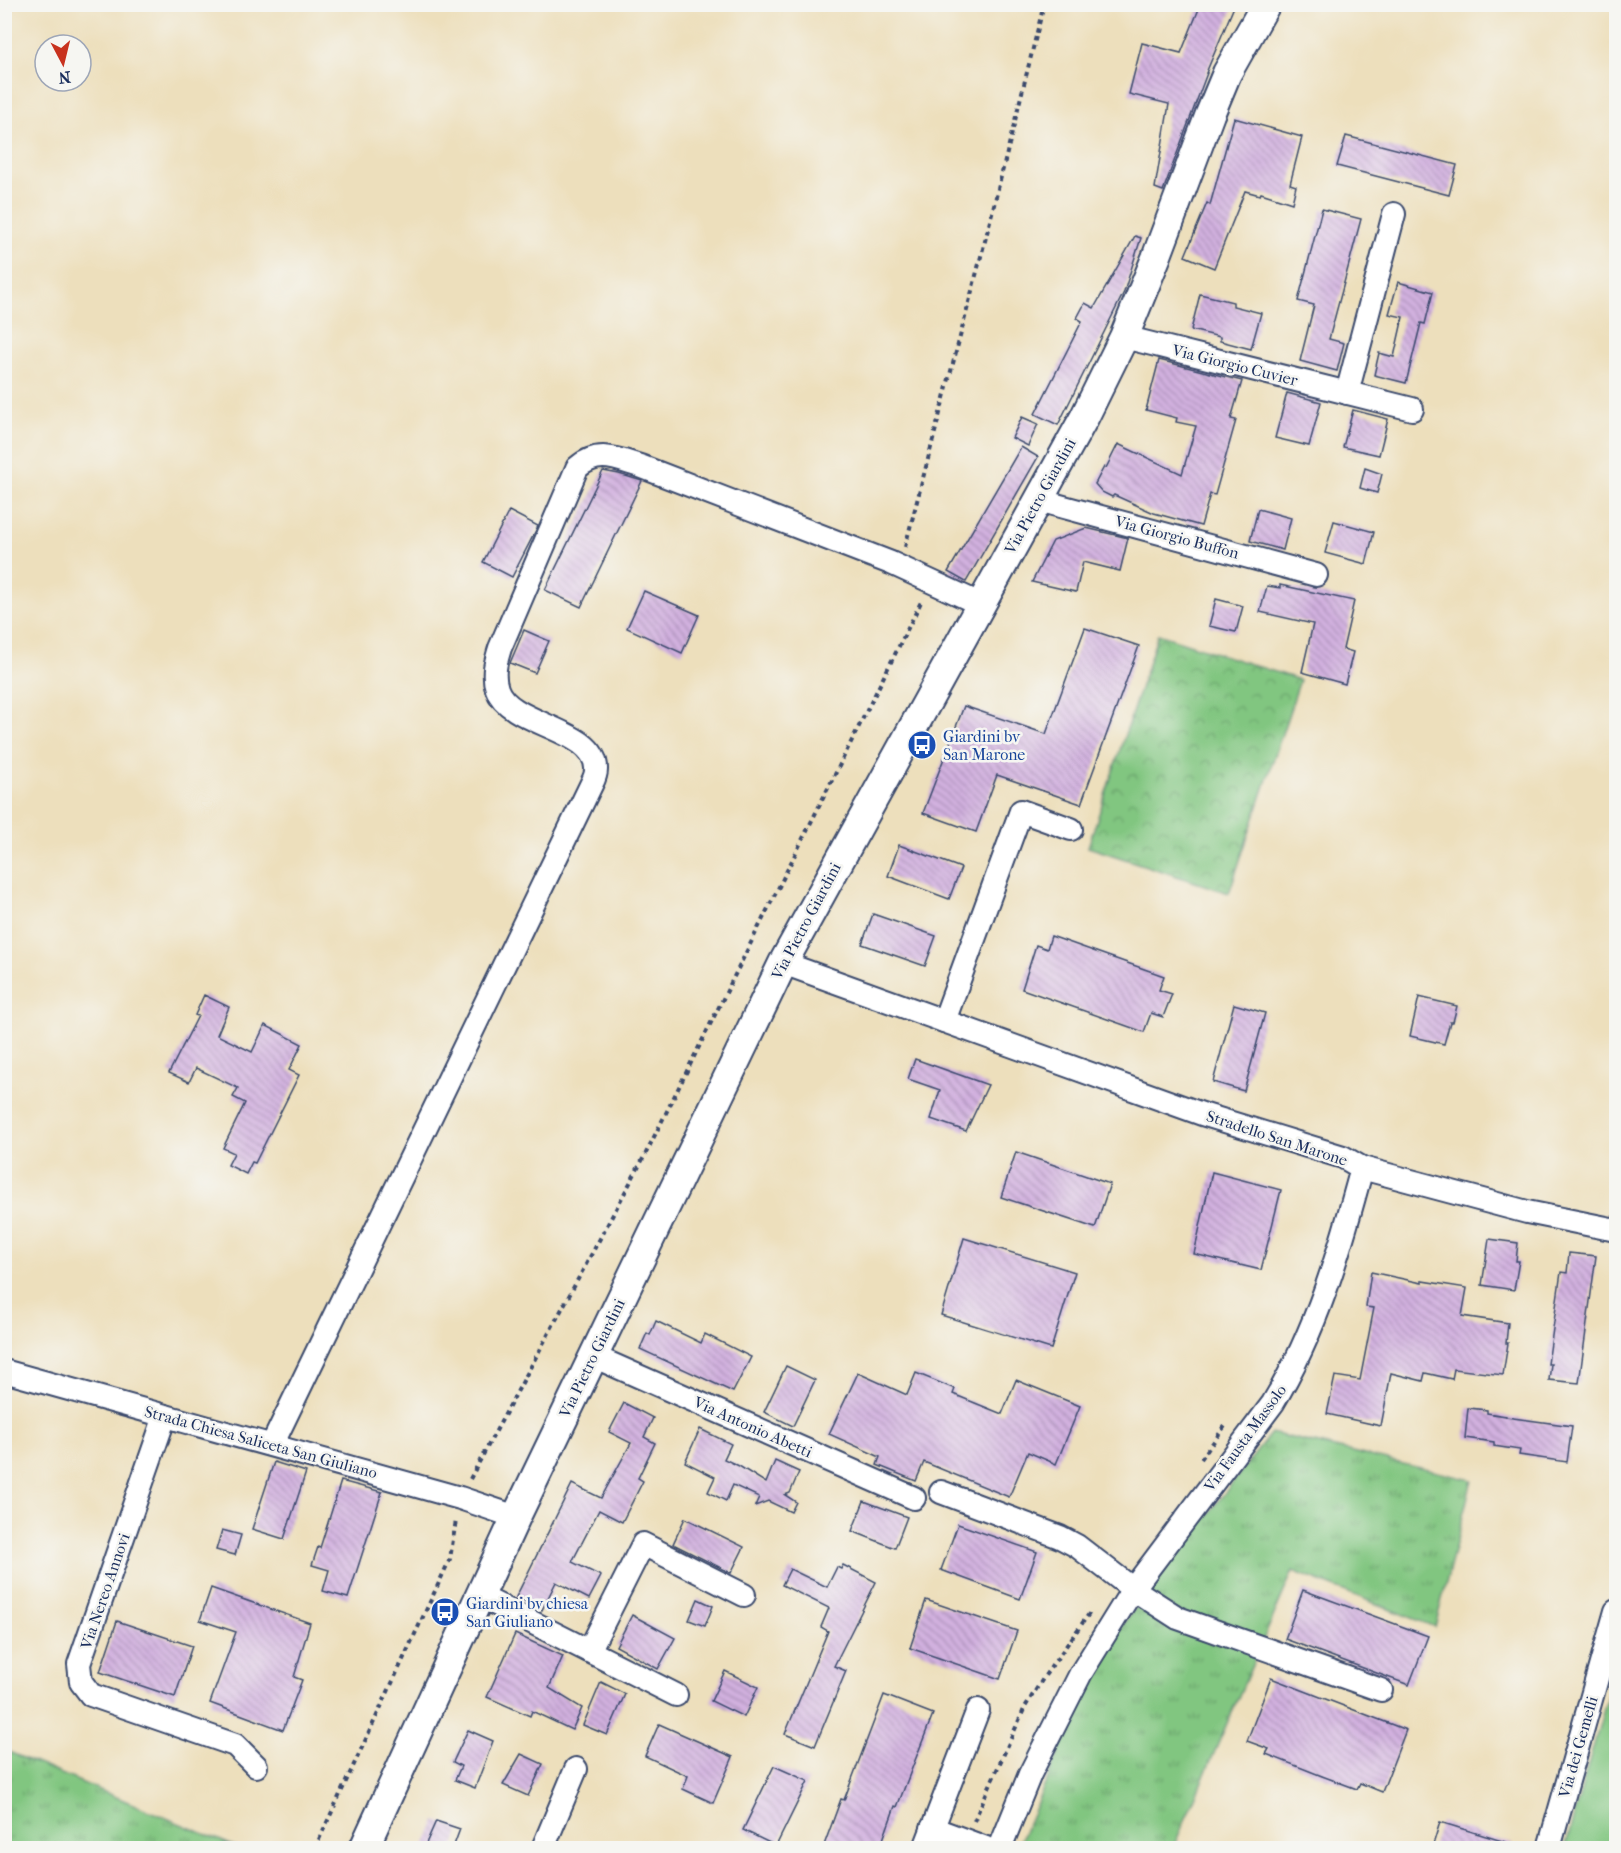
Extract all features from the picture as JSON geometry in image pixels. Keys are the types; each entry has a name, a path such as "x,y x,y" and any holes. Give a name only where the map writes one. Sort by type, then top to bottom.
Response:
{"main road":[{"name":"Via Pietro Giardini","path":"364,1848 516,1517 783,963 1084,418 1124,337 1227,74 1266,4"}],"street":[{"path":"1347,393 1394,214"},
{"name":"Via Giorgio Cuvier","path":"1124,337 1412,409"},
{"path":"272,1445 592,783 596,770 594,759 582,743 505,704 497,689 494,668 500,648 577,468 586,459 597,456 610,457 640,466 891,563 980,604"},
{"name":"Via Giorgio Buffon","path":"1038,500 1316,574"},
{"path":"944,1021 1021,811 1071,829"},
{"name":"Stradello San Marone","path":"783,963 1202,1114 1343,1157 1362,1168 1527,1212 1617,1230"},
{"name":"Via Fausta Massolo","path":"1000,1848 1030,1773 1124,1582 1273,1403 1290,1374 1311,1327 1338,1255 1362,1168"},
{"name":"Via Antonio Abetti","path":"593,1356 914,1498"},
{"name":"Strada Chiesa Saliceta San Giuliano","path":"4,1371 460,1498 516,1517"},
{"name":"Via Nereo Annovi","path":"165,1416 80,1664 81,1682 91,1695 235,1745 256,1766"},
{"path":"941,1492 1060,1537 1077,1546 1124,1582 1178,1618 1381,1690"},
{"path":"589,1651 643,1545 744,1595"},
{"path":"480,1596 676,1695"},
{"name":"Via dei Gemelli","path":"1549,1848 1617,1611"},
{"path":"976,1844 929,1838 978,1710"},
{"path":"543,1848 576,1768"}],"path":[{"path":"905,550 1044,4"},
{"path":"315,1848 450,1559 460,1498 644,1157 932,582"},
{"path":"1196,1465 1229,1422"},
{"path":"976,1844 1025,1707 1044,1677 1124,1582"}],"green space":[{"path":"1158,634 1300,680 1229,893 1088,847"},
{"path":"1271,1433 1472,1480 1435,1627 1293,1571 1173,1848 1017,1848 1106,1646"},
{"path":"1616,1666 1616,1848 1565,1848"},
{"path":"4,1750 238,1848 5,1848"}],"building":[{"path":"1201,4 1235,4 1206,73 1163,191 1155,188 1169,104 1129,94 1142,43 1181,53"},
{"path":"1234,118 1302,137 1290,184 1296,186 1292,203 1261,193 1260,195 1245,191 1214,268 1185,256 1207,203 1210,205"},
{"path":"1346,136 1457,165 1449,195 1337,166"},
{"path":"1322,209 1361,219 1329,339 1344,343 1337,371 1300,361 1314,305 1298,301"},
{"path":"1135,236 1141,238 1124,292 1058,425 1035,414 1082,321 1077,318 1085,303 1094,308"},
{"path":"1398,282 1433,292 1425,324 1421,323 1406,383 1374,375 1379,353 1394,357 1403,317 1389,314"},
{"path":"1200,294 1233,302 1233,306 1261,313 1251,349 1220,341 1220,337 1191,330"},
{"path":"1159,360 1242,381 1231,419 1236,420 1215,495 1210,494 1201,526 1154,513 1114,495 1112,497 1102,492 1095,484 1118,444 1182,474 1196,426 1176,422 1177,418 1146,410"},
{"path":"1287,393 1321,402 1309,446 1275,438"},
{"path":"1353,410 1388,419 1379,455 1343,447"},
{"path":"1022,417 1038,424 1028,446 1012,438"},
{"path":"1021,447 1038,457 966,582 948,572"},
{"path":"1365,468 1382,474 1377,493 1360,488"},
{"path":"603,471 642,481 581,607 545,590"},
{"path":"1258,509 1291,518 1283,550 1250,541"},
{"path":"509,511 538,526 512,577 483,562"},
{"path":"1334,521 1374,532 1366,564 1325,553"},
{"path":"1086,528 1128,538 1120,571 1083,562 1076,592 1032,582 1053,541"},
{"path":"1280,585 1354,601 1343,649 1353,652 1345,684 1302,672 1313,624 1260,612 1267,586 1280,588"},
{"path":"644,591 699,615 682,653 627,628"},
{"path":"1216,599 1243,606 1236,632 1209,626"},
{"path":"1085,628 1139,646 1081,804 997,775 976,832 923,813 964,706 1046,734"},
{"path":"524,630 549,641 535,673 510,663"},
{"path":"899,845 961,868 949,899 888,876"},
{"path":"873,914 936,936 925,966 862,944"},
{"path":"1051,936 1164,976 1159,990 1172,994 1163,1017 1151,1013 1144,1032 1022,989 1036,945 1047,949"},
{"path":"204,995 229,1007 217,1035 252,1052 265,1025 302,1044 289,1070 299,1075 255,1163 252,1162 246,1174 228,1165 234,1153 223,1148 245,1103 233,1097 238,1088 196,1068 189,1082 169,1073 198,1016 195,1015"},
{"path":"1419,997 1457,1006 1444,1044 1410,1036"},
{"path":"1234,1004 1265,1013 1244,1091 1213,1082"},
{"path":"915,1059 988,1085 966,1131 931,1119 940,1090 908,1079"},
{"path":"1016,1152 1110,1184 1095,1228 1001,1197"},
{"path":"1212,1172 1281,1190 1261,1270 1194,1254"},
{"path":"964,1238 1075,1272 1051,1349 941,1315"},
{"path":"1489,1239 1518,1243 1516,1261 1519,1261 1514,1290 1482,1285"},
{"path":"1569,1253 1596,1256 1579,1383 1549,1380 1551,1364 1548,1364 1561,1272 1567,1273"},
{"path":"1371,1272 1422,1283 1422,1281 1467,1288 1462,1316 1508,1323 1506,1343 1508,1343 1503,1375 1454,1369 1452,1379 1425,1373 1423,1381 1391,1373 1381,1426 1327,1414 1335,1376 1360,1380 1374,1308 1366,1307"},
{"path":"656,1321 701,1343 705,1334 751,1357 733,1392 640,1349 647,1333 650,1335"},
{"path":"786,1366 815,1380 793,1426 764,1412"},
{"path":"858,1373 907,1395 916,1373 955,1389 953,1394 1002,1414 1016,1380 1080,1406 1056,1464 1028,1452 1009,1497 924,1462 916,1481 877,1465 880,1457 829,1434"},
{"path":"624,1403 653,1418 644,1437 655,1443 638,1478 643,1481 622,1522 599,1510 572,1562 601,1576 589,1599 556,1582 542,1610 516,1597 572,1484 601,1498 631,1443 609,1432"},
{"path":"1468,1408 1487,1410 1487,1413 1506,1417 1572,1426 1567,1462 1519,1455 1520,1450 1494,1446 1494,1442 1465,1438"},
{"path":"700,1429 731,1444 724,1459 766,1483 775,1461 799,1472 790,1493 785,1495 796,1502 791,1512 768,1501 755,1506 759,1497 733,1485 726,1501 708,1492 715,1477 685,1462"},
{"path":"274,1462 306,1472 284,1539 252,1529"},
{"path":"341,1481 382,1492 348,1598 323,1591 329,1570 312,1565 318,1547 320,1548"},
{"path":"864,1501 907,1517 895,1548 852,1531"},
{"path":"685,1518 744,1547 731,1573 673,1544"},
{"path":"958,1524 1037,1552 1020,1599 941,1570"},
{"path":"222,1530 241,1535 235,1555 216,1550"},
{"path":"843,1565 876,1582 834,1666 846,1671 815,1746 785,1734 828,1631 821,1627 829,1608 782,1585 790,1569 827,1587 837,1567 841,1569"},
{"path":"211,1588 310,1623 294,1677 302,1680 283,1730 210,1703 236,1632 200,1620"},
{"path":"1303,1590 1428,1636 1409,1685 1285,1639"},
{"path":"698,1599 713,1606 705,1626 689,1620"},
{"path":"926,1600 1017,1631 1000,1679 910,1648"},
{"path":"632,1615 675,1638 658,1669 616,1646"},
{"path":"117,1621 192,1646 175,1697 100,1672"},
{"path":"515,1634 563,1656 549,1688 582,1708 572,1730 532,1711 530,1716 487,1697"},
{"path":"725,1671 758,1687 744,1717 711,1701"},
{"path":"1271,1678 1406,1730 1382,1792 1360,1783 1357,1789 1322,1776 1266,1754 1269,1749 1247,1741"},
{"path":"601,1682 625,1694 607,1735 583,1725"},
{"path":"884,1695 933,1714 897,1807 895,1806 880,1848 823,1848 841,1799 844,1800"},
{"path":"659,1724 733,1757 713,1803 683,1789 688,1776 645,1756"},
{"path":"468,1730 493,1741 475,1788 455,1780 461,1766 453,1762"},
{"path":"521,1754 543,1764 528,1796 503,1785"},
{"path":"774,1766 808,1781 776,1846 743,1830"},
{"path":"436,1821 460,1829 453,1848 424,1848"},
{"path":"1440,1822 1512,1844 1512,1848 1432,1848"}],"place":[{"name":"Giardini bv San Marone","path":"922,745"},
{"name":"Giardini bv chiesa San Giuliano","path":"445,1612"}]}
